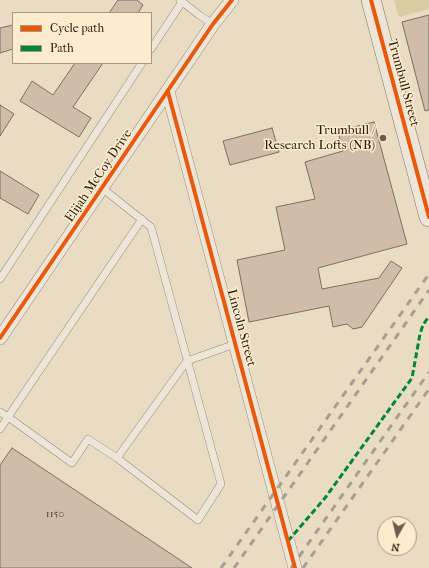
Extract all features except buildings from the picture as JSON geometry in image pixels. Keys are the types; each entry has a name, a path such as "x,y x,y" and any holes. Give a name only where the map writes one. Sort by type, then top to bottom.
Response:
{"street":[{"name":"Elijah McCoy Drive","path":"0,338 213,24 232,0"},
{"name":"Trumbull Street","path":"371,0 429,218"},
{"name":"Lincoln Street","path":"168,92 295,568"}],"lane":[{"path":"152,47 181,1 213,24"},
{"path":"0,279 141,64"},
{"path":"0,412 72,463 88,439 117,458 198,520 221,484 151,227 102,188"},
{"path":"0,429 142,219"},
{"path":"117,458 187,361 235,344"}],"shaded area":[{"path":"394,0 429,0 429,9 399,17"}],"railway":[{"path":"221,568 429,274"},
{"path":"234,568 429,290"},
{"path":"291,568 429,372"},
{"path":"303,568 429,389"}],"marked path":[{"path":"288,541 325,498 412,378 420,334 423,325 429,316"}],"cycle path":[{"path":"0,338 213,24 232,0"},
{"path":"371,0 429,217"},
{"path":"168,92 295,568"}],"place":[{"name":"Trumbull / Research Lofts (NB)","path":"383,138"}]}
